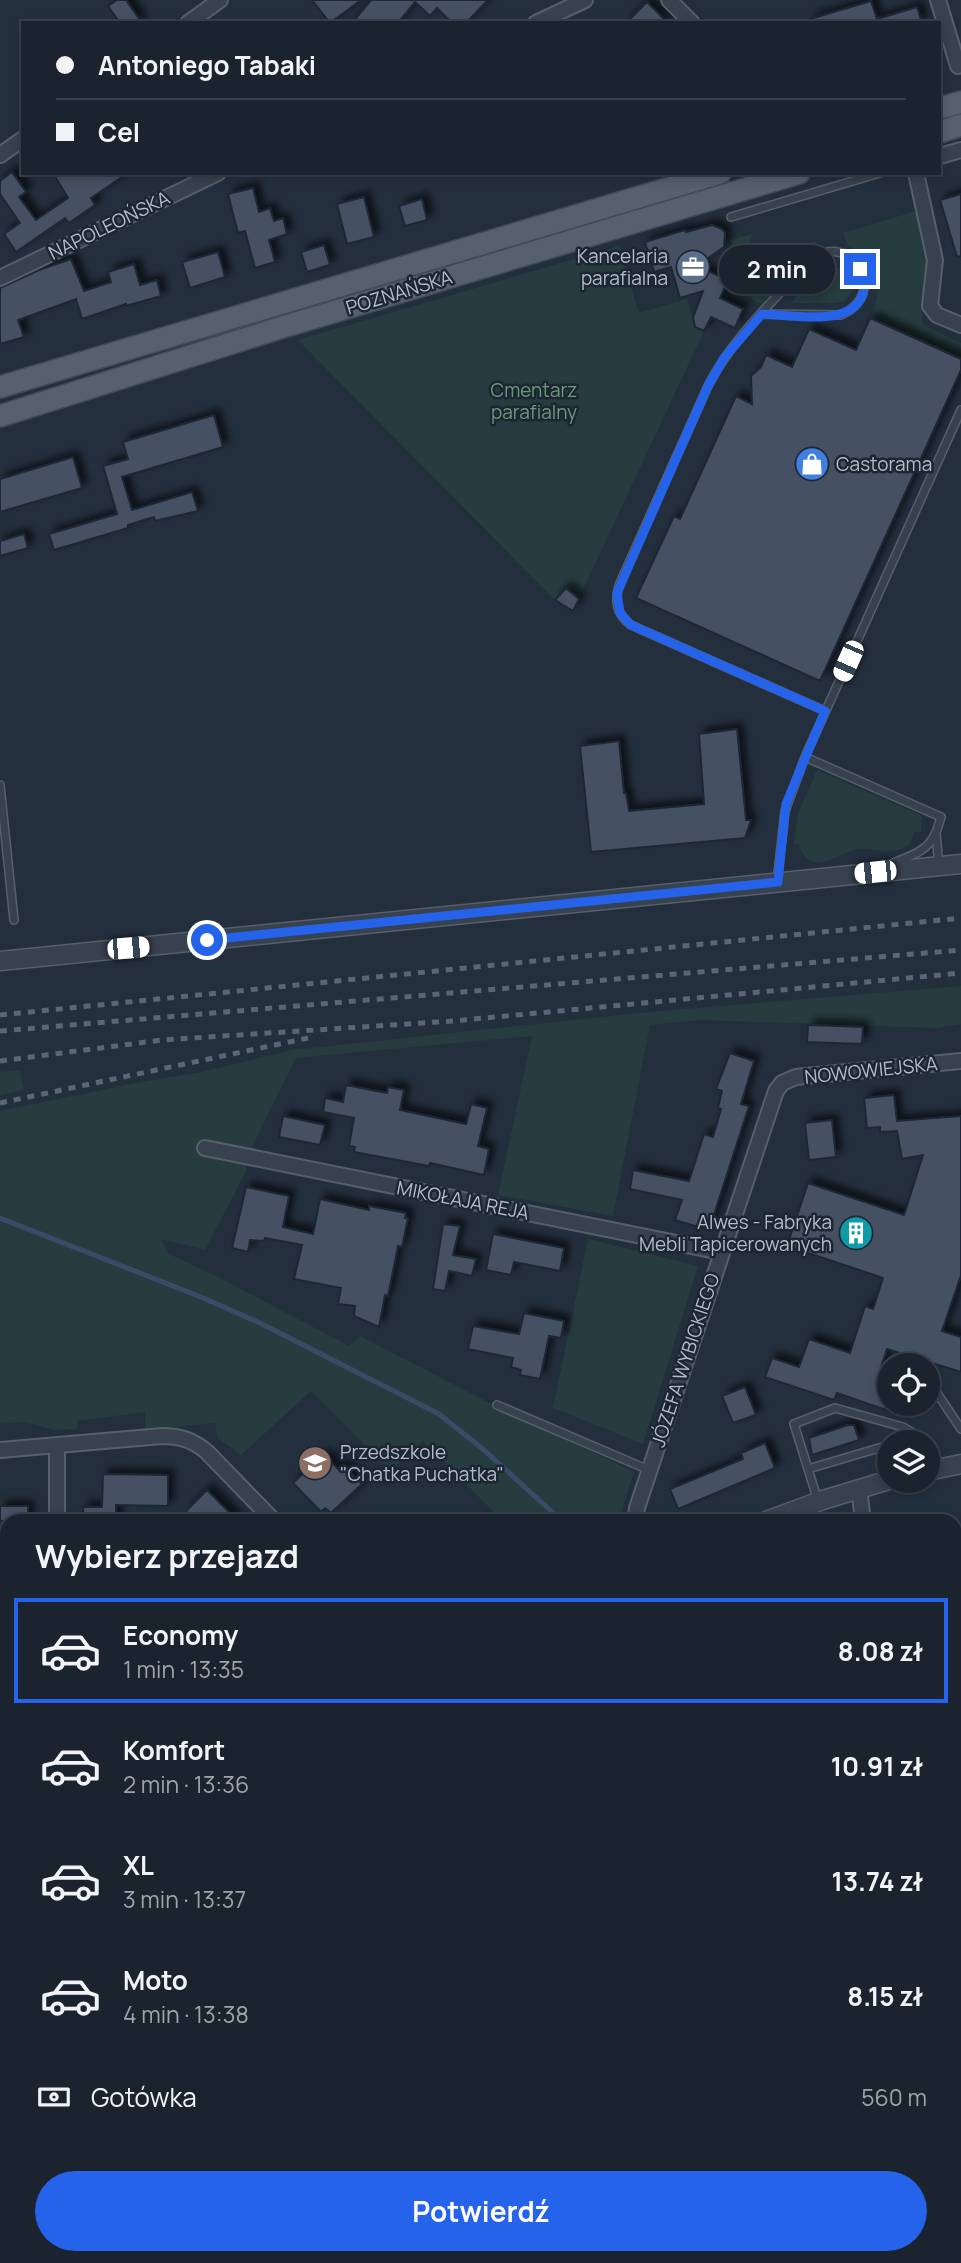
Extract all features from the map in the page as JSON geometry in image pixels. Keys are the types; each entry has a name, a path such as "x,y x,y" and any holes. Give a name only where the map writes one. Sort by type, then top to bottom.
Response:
{"main road":[{"path":"941,108 961,102"},
{"path":"941,131 961,125"},
{"name":"POZNAŃSKA","path":"0,387 713,175"},
{"name":"POZNAŃSKA","path":"0,416 286,326 792,175"}],"street":[{"path":"191,21 220,0"},
{"path":"540,21 585,0"},
{"path":"669,0 690,21"},
{"path":"938,0 958,66"},
{"path":"0,155 21,140"},
{"path":"941,156 961,150"},
{"name":"NAPOLEOŃSKA","path":"0,278 214,175"},
{"path":"916,175 935,260 936,271 930,306 937,315 961,325"},
{"path":"0,961 961,863"},
{"name":"NOWOWIEJSKA","path":"782,1083 796,1077 961,1061"},
{"name":"JÓZEFA WYBICKIEGO","path":"637,1514 770,1104 782,1083"},
{"name":"MIKOŁAJA REJA","path":"205,1148 721,1252"},
{"path":"0,1450 180,1437 207,1452 267,1514"},
{"path":"57,1445 57,1514"},
{"path":"940,1466 961,1464"},
{"path":"784,1514 877,1483"},
{"path":"859,1488 862,1514"}],"lane":[{"path":"731,217 873,175"},
{"path":"762,314 841,316 851,311 861,299 864,289 863,274 854,260 845,254 820,254 811,259 762,314 724,358 708,386 620,583 617,603 622,617 631,625 825,711"},
{"path":"778,882 785,811 805,757 961,410"},
{"path":"805,757 941,817 933,839 918,853 875,872"},
{"path":"0,785 4,863 14,920"},
{"path":"936,833 939,866"},
{"path":"940,1398 961,1429"},
{"path":"497,1405 649,1470"},
{"path":"818,1501 794,1424 835,1408 907,1430"},
{"path":"808,1469 877,1449"}],"green space":[{"path":"916,211 927,256 923,325 961,343 961,359 870,318 878,288 875,272 866,256 848,246 843,233"},
{"path":"752,234 747,261 815,241 820,251 767,305 756,302 728,280 738,261 730,240"},
{"name":"Cmentarz parafialny","path":"619,246 639,313 687,299 695,327 704,331 573,611 555,600 298,340"},
{"path":"841,268 852,275 854,288 845,301 791,303 819,270"},
{"path":"817,770 922,816 921,832 914,832 909,845 902,849 859,849 824,862 809,860 799,844 794,844 794,840 798,814"},
{"path":"961,986 961,1024 937,1028 701,1020 650,1025 613,1216 498,1195 532,1036 296,1058 253,1145 245,1173 205,1250 161,1239 169,1254 349,1346 360,1336 507,1412 634,1472 620,1514 496,1514 423,1441 390,1471 311,1391 241,1455 218,1438 215,1423 145,1430 145,1412 77,1421 77,1429 53,1430 26,1422 0,1424 0,1111 202,1072 292,1050 649,1012"},
{"path":"20,1070 24,1090 0,1095 0,1072"},
{"path":"588,1239 698,1266 643,1444 553,1408"}],"building":[{"path":"117,0 126,0 141,21 119,21 108,6"},
{"path":"312,0 361,0 333,21 328,21"},
{"path":"371,0 488,0 468,21 450,21 437,8 430,16 415,2 400,21 354,21"},
{"path":"871,1 877,19 917,7 921,21 810,21"},
{"path":"647,2 666,21 628,21"},
{"path":"12,172 26,192 19,197 36,220 68,198 54,175 125,175 91,198 95,205 69,223 65,218 16,252 4,234 20,223 0,194 0,181"},
{"path":"253,188 259,212 270,208 274,221 283,218 287,234 269,240 275,262 255,268 245,231 238,233 228,194"},
{"path":"961,194 961,256 957,257 940,200"},
{"path":"364,197 374,237 347,244 337,204"},
{"path":"422,199 427,220 405,226 399,206"},
{"path":"712,225 725,233 724,247 697,266 728,280 720,298 743,309 735,328 711,317 704,331 695,327 693,318 703,291 680,298 671,267 654,272 645,242"},
{"path":"324,245 330,265 307,272 301,252"},
{"path":"218,252 225,277 190,288 182,262"},
{"path":"71,259 84,291 111,282 108,272 134,264 140,285 157,280 161,296 126,304 82,319 76,299 18,320 24,337 0,344 0,288"},
{"name":"Castorama","path":"870,318 961,359 961,370 820,681 636,598 674,516 680,519 736,396 752,404 751,376 761,367 766,355 792,367 809,329 856,350"},
{"path":"214,415 223,447 122,477 132,510 192,492 198,511 155,521 154,517 128,525 128,528 54,550 49,534 117,514 103,466 128,459 123,442"},
{"path":"73,457 82,488 0,512 0,479"},
{"path":"24,534 28,548 0,556 0,541"},
{"path":"566,588 579,599 573,611 555,600"},
{"path":"737,729 746,820 751,820 745,838 591,852 580,746 619,741 624,793 629,811 704,804 699,734"},
{"path":"808,1025 863,1027 862,1044 807,1042"},
{"path":"730,1053 754,1061 741,1104 749,1106 709,1230 675,1220 682,1200 630,1189 633,1170 689,1181 704,1134 713,1137 721,1109 718,1108 722,1091 716,1089"},
{"path":"346,1085 387,1093 388,1087 404,1090 400,1110 466,1124 471,1104 487,1108 478,1146 489,1149 484,1175 430,1163 429,1166 354,1152 355,1147 349,1146 354,1118 323,1112 325,1098 343,1102"},
{"path":"894,1095 897,1121 961,1116 961,1275 942,1331 961,1337 961,1372 940,1365 940,1353 900,1353 887,1349 886,1353 877,1353 877,1407 837,1393 834,1400 765,1377 772,1358 799,1367 809,1339 850,1353 865,1306 873,1309 883,1278 787,1246 808,1183 904,1215 923,1155 902,1159 897,1131 880,1132 880,1127 867,1128 864,1098"},
{"path":"283,1116 325,1125 320,1145 279,1137"},
{"path":"832,1120 836,1157 809,1160 805,1123"},
{"path":"246,1187 289,1196 283,1227 313,1234 320,1199 369,1210 369,1206 406,1213 405,1218 408,1218 402,1247 398,1246 379,1327 354,1316 355,1306 338,1304 341,1288 294,1279 302,1245 265,1238 264,1241 250,1240 248,1252 232,1248"},
{"path":"443,1224 460,1226 453,1255 476,1259 472,1276 449,1271 445,1291 433,1289"},
{"path":"493,1234 564,1248 560,1271 514,1262 511,1275 486,1270"},
{"path":"524,1313 564,1321 561,1338 549,1336 540,1379 520,1375 521,1370 511,1367 513,1358 468,1349 473,1326 519,1334"},
{"path":"745,1387 756,1415 733,1423 722,1396"},
{"path":"854,1425 859,1440 812,1455 809,1438"},
{"path":"765,1443 775,1468 678,1509 670,1489 743,1459 741,1453"},
{"path":"324,1454 339,1470 343,1465 362,1484 331,1513 325,1508 321,1512 293,1483"},
{"path":"103,1474 168,1475 168,1506 116,1505 116,1514 83,1514 83,1507 102,1507"},
{"path":"207,1490 231,1514 189,1514 186,1511"},
{"path":"0,1506 28,1506 28,1514 0,1514"}],"waterway":[{"path":"0,1218 260,1323 439,1414 484,1450 554,1514"}],"railway":[{"path":"0,1015 961,918"},
{"path":"0,1031 961,950"},
{"path":"0,1061 162,1040 453,1021 961,973"},
{"path":"0,1103 308,1038"}],"place":[{"name":"Kancelaria parafialna","path":"693,267"},
{"name":"Castorama","path":"812,464"},
{"name":"Alwes - Fabryka Mebli Tapicerowanych","path":"856,1233"},
{"name":"Przedszkole \"Chatka Puchatka\"","path":"315,1463"}],"route":[{"path":"207,940 778,882 786,804 825,711 631,625 620,613 617,593 718,366 762,314 841,316 851,311 863,294 864,278 860,269"}]}
